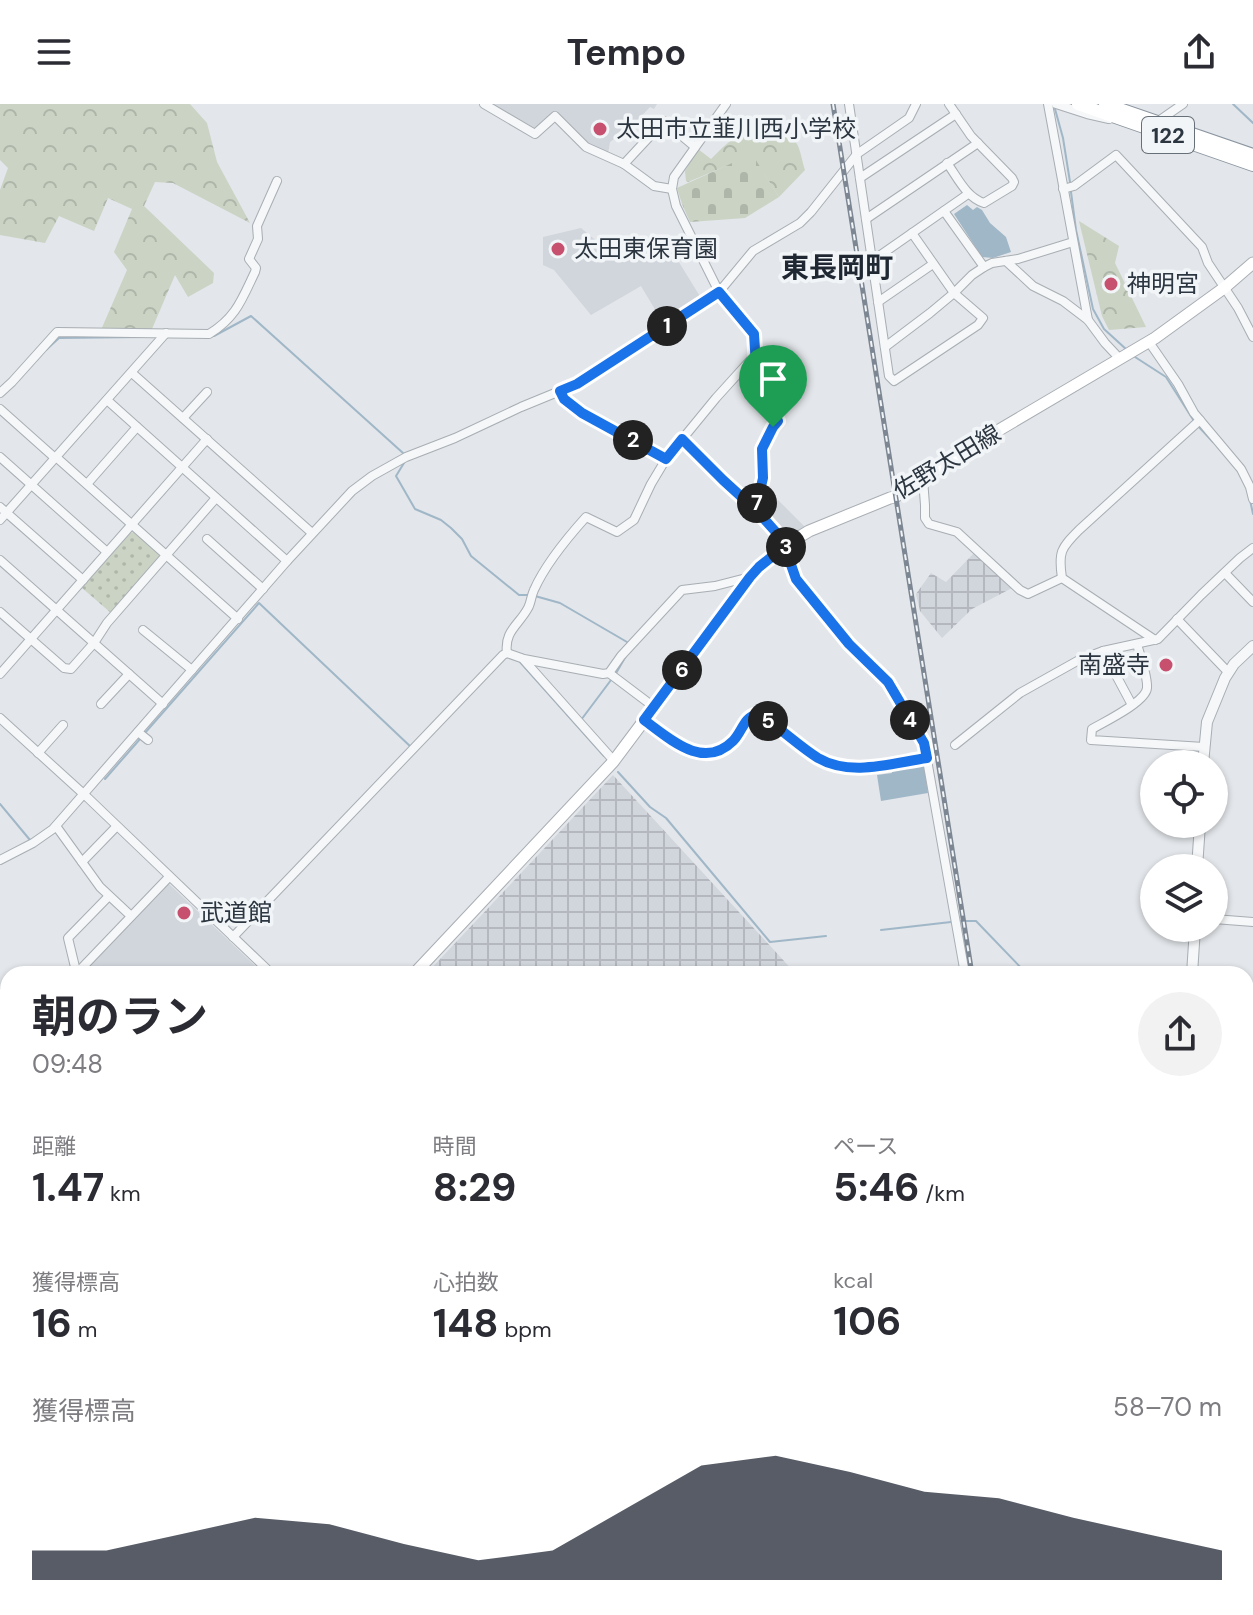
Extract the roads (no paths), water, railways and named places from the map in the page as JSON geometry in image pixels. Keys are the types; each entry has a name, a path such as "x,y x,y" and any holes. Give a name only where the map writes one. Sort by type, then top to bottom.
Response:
{"main road":[{"name":"122","path":"1078,104 1117,110"},
{"name":"122","path":"1105,104 1191,144 1253,165"},
{"name":"122","path":"1152,125 1253,155"},
{"name":"佐野太田線","path":"422,966 614,761 759,567 809,531 895,497 960,453 1149,342 1253,263"}],"street":[{"path":"484,104 535,134 555,116 586,147 624,164 654,186 672,189"},
{"path":"726,104 674,177 672,189 676,206 719,292 754,334 757,381 778,421 762,449 763,478 757,511"},
{"path":"859,104 850,107 891,380 897,380 978,325 983,318 954,293 912,233"},
{"path":"0,860 33,843 56,826 341,501 372,476 406,457 577,384 719,292 753,251 800,223 857,154 909,118 916,104"},
{"path":"947,163 968,194 980,202 984,203 1014,182 978,143 949,104"},
{"path":"1048,104 1088,320"},
{"path":"1056,104 1107,120 1117,110"},
{"path":"1152,125 1183,104"},
{"path":"860,178 956,114"},
{"path":"624,164 664,121 695,147"},
{"path":"866,219 978,143"},
{"path":"1063,189 1074,186 1116,155 1197,241 1253,337"},
{"path":"0,393 57,332 209,334 221,327 238,309 255,272 256,268 249,259 258,239 257,226 277,181"},
{"path":"872,261 968,194"},
{"path":"944,211 984,267"},
{"path":"885,347 984,267 1073,242"},
{"path":"1006,261 1033,286 1063,301 1088,320 1120,359"},
{"path":"878,302 933,264"},
{"path":"83,580 2,513 31,485 166,333"},
{"path":"1149,342 1200,420 1241,469 1253,499"},
{"path":"507,653 506,643 514,625 527,610 534,589 586,517 617,532 634,520 666,459 755,355"},
{"path":"132,373 312,533"},
{"path":"560,391 564,399 582,413 666,459"},
{"path":"183,418 207,392"},
{"path":"107,400 287,561"},
{"path":"0,409 238,619"},
{"path":"1155,641 1062,578 1059,559 1063,546 1200,420"},
{"path":"87,484 137,427"},
{"path":"2,668 207,439"},
{"path":"682,439 782,539 796,579 849,644 888,682 924,743 964,966"},
{"path":"0,457 107,552"},
{"path":"923,479 925,518 929,524 957,532 1020,590 1028,594 1062,578"},
{"path":"0,612 67,670 71,669 216,498"},
{"path":"207,539 263,589"},
{"path":"955,745 1020,693 1079,660 1103,651 1155,641 1253,548"},
{"path":"0,560 163,704"},
{"path":"1225,573 1253,602"},
{"path":"612,675 621,656 682,590 750,577"},
{"path":"1177,619 1228,672"},
{"path":"143,630 192,670"},
{"path":"1137,644 1147,689 1132,705 1092,729 1091,740 1204,747"},
{"path":"1204,750 1207,722 1228,672 1253,646"},
{"path":"1103,651 1132,705"},
{"path":"507,653 612,675 654,707"},
{"path":"233,937 507,653"},
{"path":"524,659 614,761"},
{"path":"101,704 129,674"},
{"path":"644,720 681,747 699,753 716,750 732,742 750,717 757,714 818,758 837,766 866,768 927,758"},
{"path":"0,718 264,966"},
{"path":"38,753 63,725"},
{"path":"138,732 148,740"},
{"path":"56,826 100,887 131,916"},
{"path":"82,862 116,827"},
{"path":"84,966 169,877"},
{"path":"75,966 68,938 109,896"},
{"path":"1228,920 1253,922"},
{"path":"1193,966 1194,942"}],"water":[{"path":"967,205 973,210 977,207 982,210 990,223 1006,237 1011,252 993,258 982,257 954,214"},
{"path":"920,764 924,767 928,793 881,801 877,775 892,773 891,768"}],"waterway":[{"path":"1233,104 1253,123"},
{"path":"1055,109 1070,182"},
{"path":"1071,192 1093,309 1104,329 1127,350"},
{"path":"214,336 251,316 403,453"},
{"path":"46,350 59,338 143,337"},
{"path":"1135,357 1166,377 1194,421"},
{"path":"1198,426 1213,442"},
{"path":"404,463 396,476 415,509 441,520 462,539 471,556 519,595 529,595"},
{"path":"1250,500 1253,514"},
{"path":"535,596 560,603 627,642"},
{"path":"144,734 259,603 412,748"},
{"path":"615,675 626,656"},
{"path":"520,662 604,756"},
{"path":"581,720 611,680"},
{"path":"105,779 140,739"},
{"path":"618,772 650,807 666,818 770,942 826,936"},
{"path":"0,804 30,840"},
{"path":"958,921 976,921 1019,966"},
{"path":"881,930 951,922"}],"railway":[{"path":"833,104 971,966"}],"place":[{"name":"太田市立韮川西小学校","path":"600,129"},
{"name":"太田東保育園","path":"558,249"},
{"name":"神明宮","path":"1111,284"},
{"name":"南盛寺","path":"1166,665"},
{"name":"武道館","path":"184,913"}],"district":[{"name":"東長岡町","path":"837,267"}]}
